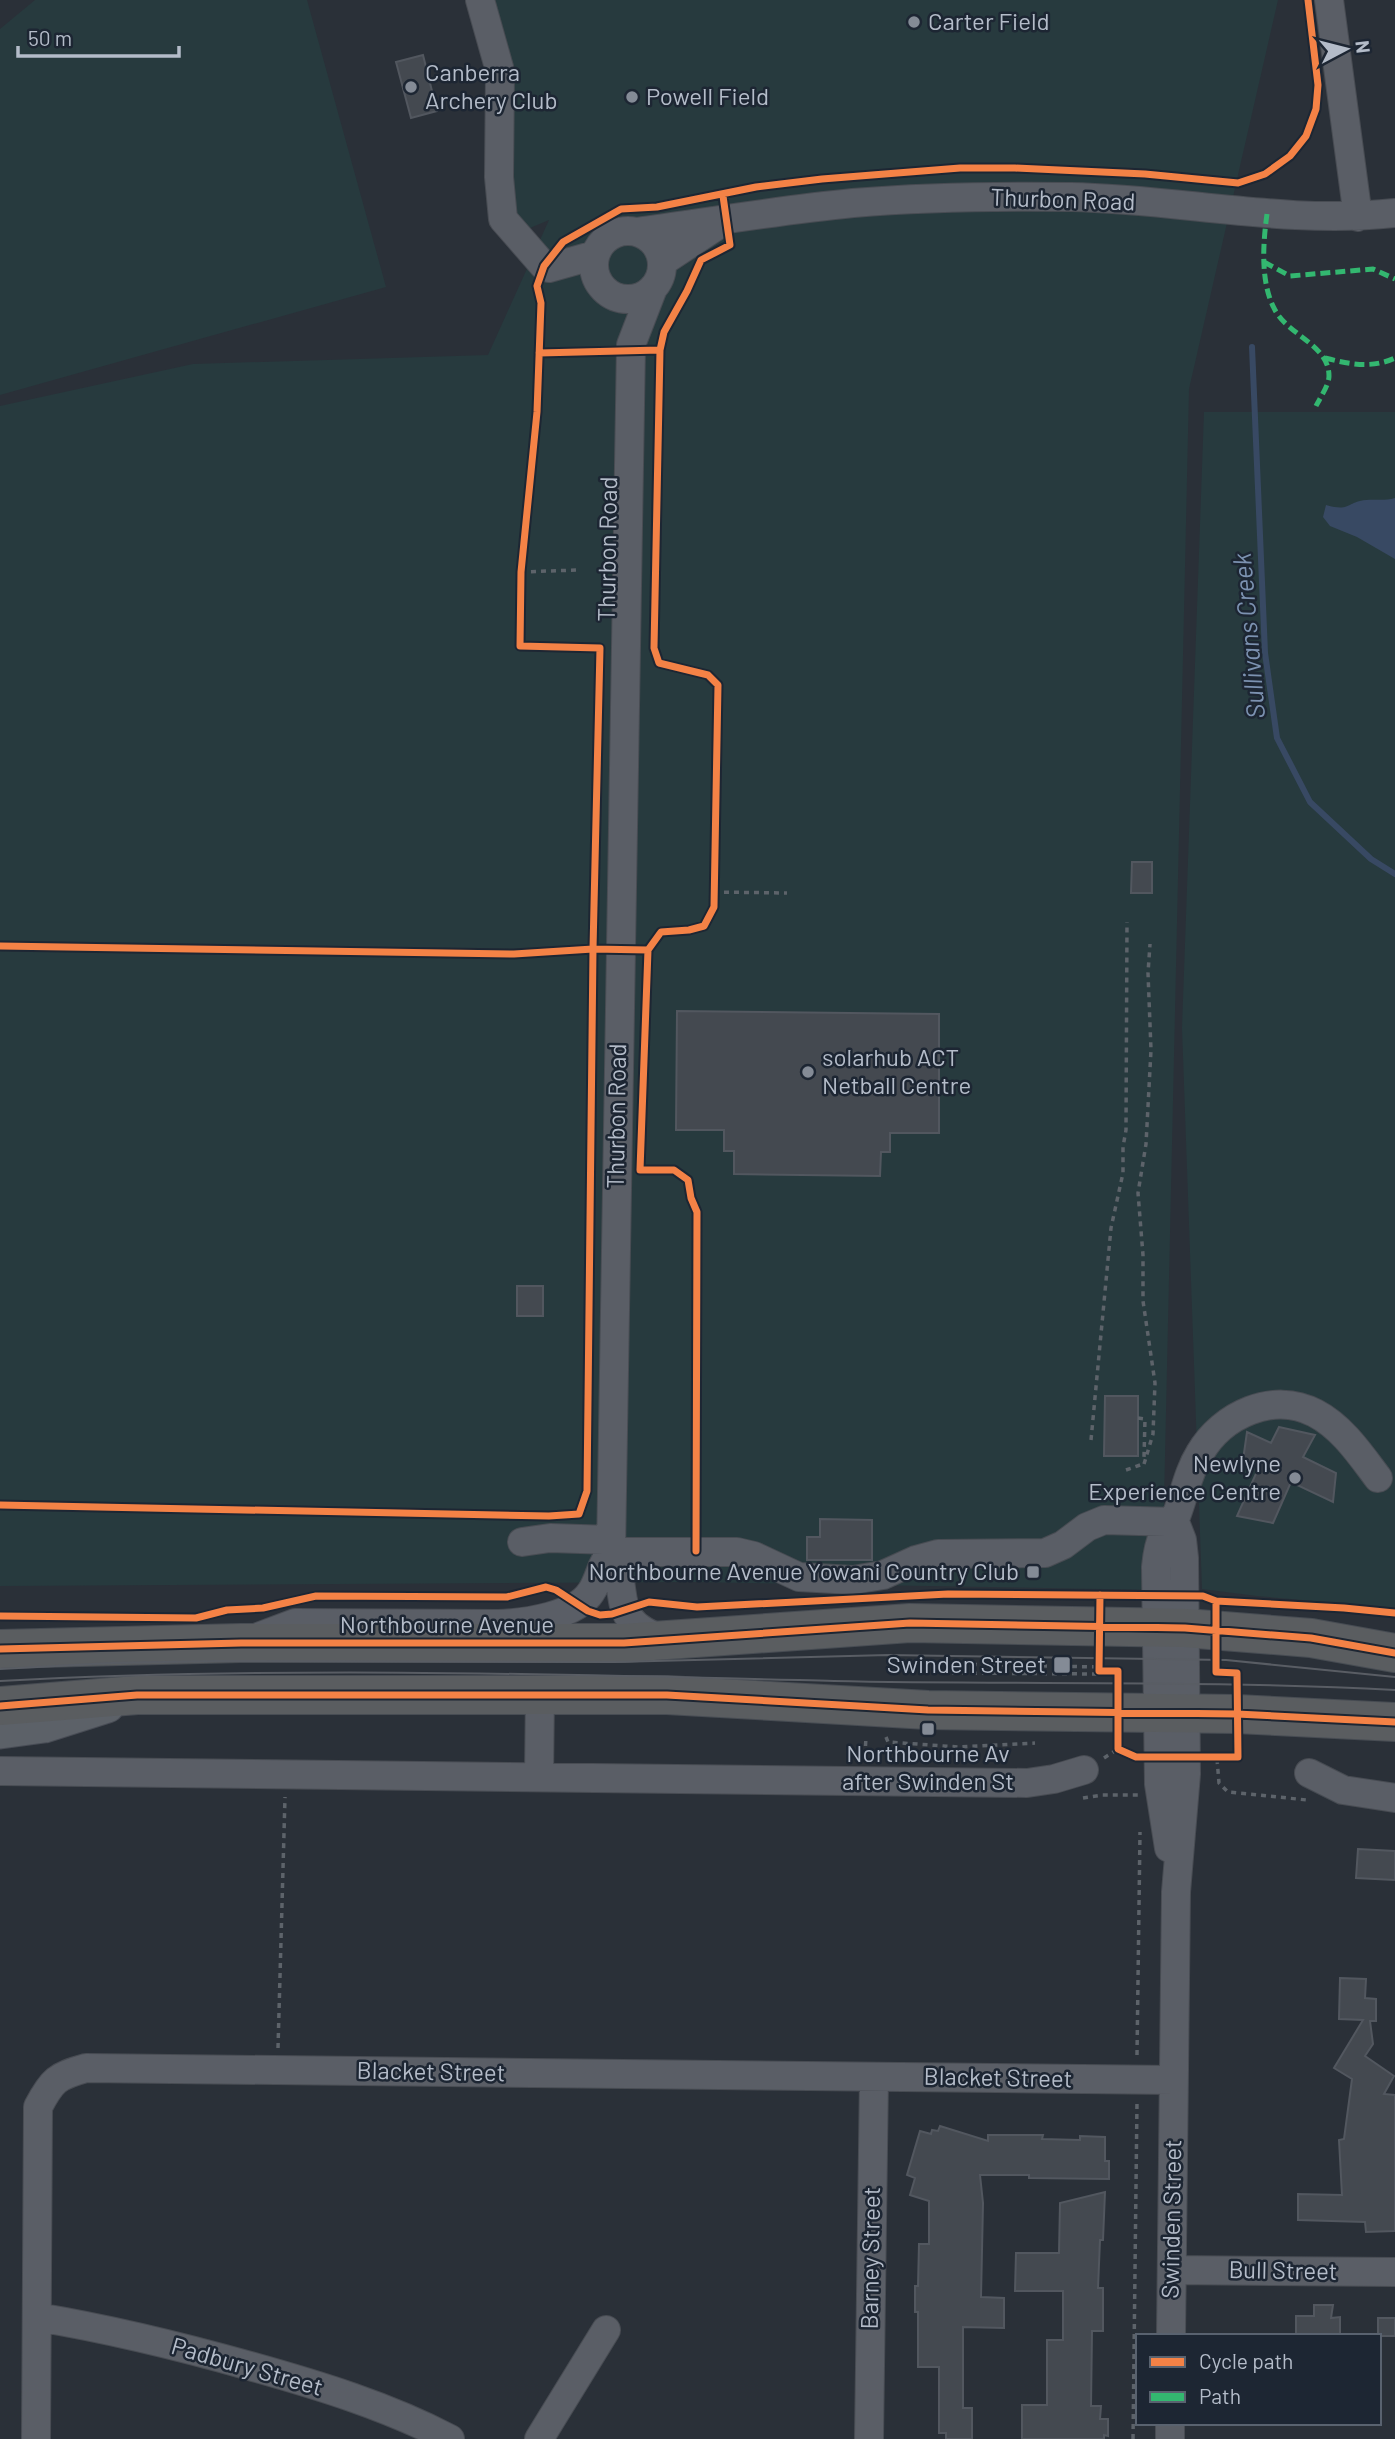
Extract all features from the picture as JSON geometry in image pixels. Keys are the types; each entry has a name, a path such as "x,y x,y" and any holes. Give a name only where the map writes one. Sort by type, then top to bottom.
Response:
{"highway":[{"name":"Northbourne Avenue","path":"0,1649 241,1643 668,1642 832,1627 910,1623 1171,1627 1311,1638 1395,1653"},
{"path":"0,1706 137,1695 667,1695 928,1710 1345,1718 1395,1722"}],"main road":[{"path":"0,1731 44,1725 137,1695"}],"street":[{"name":"Thurbon Road","path":"480,0 500,71 499,177 503,219 544,266 628,299 641,297 657,275 726,219"},
{"path":"1329,0 1358,217"},
{"name":"Thurbon Road","path":"631,345 594,272 595,255 602,242 615,233 853,203 954,198 1060,197 1281,215 1358,217 1395,213"},
{"name":"Thurbon Road","path":"1358,217 1395,226"},
{"path":"637,232 645,235 657,246 657,275"},
{"name":"Thurbon Road","path":"549,268 595,255"},
{"name":"Thurbon Road","path":"657,275 631,345 611,1546 619,1573 622,1604 630,1621 643,1632 668,1642"},
{"name":"Swinden Street","path":"1171,2334 1175,1892 1159,1784 1172,1758 1171,1627 1156,1567 1162,1539 1175,1521 1193,1466 1209,1440 1227,1422 1263,1406 1296,1406 1315,1412 1343,1435 1378,1478"},
{"path":"523,1542 550,1538 611,1546 737,1552 754,1556 799,1577 853,1580 878,1577 921,1558 938,1554 1045,1553 1063,1545 1087,1527 1104,1520 1175,1521"},
{"name":"Thurbon Road","path":"562,1611 578,1604 590,1594 611,1546"},
{"name":"Northbourne Avenue","path":"241,1643 295,1623 515,1623 562,1611"},
{"path":"539,1777 540,1694"},
{"path":"0,1772 1027,1783 1054,1779 1084,1770"},
{"path":"1309,1773 1343,1790 1395,1798"},
{"name":"Blacket Street","path":"36,2439 38,2107 48,2087 60,2075 86,2068 1174,2080"},
{"name":"Barney Street","path":"869,2439 874,2077"},
{"name":"Bull Street","path":"1172,2270 1395,2272"},
{"name":"Padbury Street","path":"37,2317 93,2326 165,2343 297,2380 394,2413 450,2439"},
{"path":"539,2439 606,2330"}],"path":[{"path":"521,584 522,568 577,570"},
{"path":"715,878 714,895 787,893"},
{"path":"1091,1440 1111,1228 1123,1173 1127,922"},
{"path":"1144,1464 1153,1434 1154,1383 1143,1301 1143,1255 1138,1193 1146,1144 1152,1050 1148,972 1150,944"},
{"path":"1138,1418 1145,1419 1144,1464"},
{"path":"1126,1470 1144,1464"},
{"path":"952,1673 1099,1674 1100,1625"},
{"path":"952,1664 1108,1671"},
{"path":"1118,1714 1118,1749 1130,1756 1227,1758"},
{"path":"864,1781 866,1727"},
{"path":"1217,1759 1219,1783 1228,1792 1310,1801"},
{"path":"277,2070 285,1788"},
{"path":"1133,2439 1140,1822"}],"green space":[{"path":"35,0 307,0 386,287 0,395 0,29"},
{"path":"491,0 1278,0 1189,389 1162,1590 695,1582 0,1586 0,406 193,364 488,355 549,220 530,228 515,222"},
{"path":"1204,412 1395,412 1395,1608 1202,1589 1182,1028"}],"water":[{"path":"1395,498 1395,559 1357,537 1330,526 1323,517 1326,505 1344,507 1360,501"}],"building":[{"name":"Canberra Archery Club","path":"423,55 437,111 411,118 396,62"},
{"path":"1132,862 1152,862 1152,893 1131,893"},
{"name":"solarhub ACT Netball Centre","path":"677,1011 939,1014 939,1133 890,1133 890,1152 881,1152 880,1176 734,1174 734,1151 724,1151 724,1130 676,1130"},
{"path":"517,1286 543,1286 543,1316 517,1316"},
{"path":"1105,1396 1138,1396 1138,1456 1104,1456"},
{"name":"Newlyne Experience Centre","path":"1279,1427 1315,1435 1303,1457 1336,1473 1333,1502 1291,1482 1273,1523 1237,1516 1259,1467 1243,1460 1247,1432 1271,1443"},
{"path":"820,1519 872,1520 872,1560 807,1560 807,1537 820,1537"},
{"path":"1358,1849 1395,1851 1395,1880 1356,1878"},
{"path":"1340,1978 1366,1979 1365,1998 1376,1999 1376,2021 1370,2021 1373,2044 1365,2056 1394,2076 1384,2094 1395,2095 1395,2231 1366,2232 1365,2222 1298,2220 1298,2194 1342,2195 1339,2140 1344,2139 1352,2079 1334,2068 1363,2020 1339,2019"},
{"path":"940,2126 988,2141 988,2135 1043,2135 1042,2139 1080,2140 1080,2136 1105,2137 1105,2161 1109,2161 1109,2179 980,2175 983,2203 981,2297 1004,2298 1004,2328 963,2327 963,2408 972,2408 972,2439 946,2439 946,2433 939,2433 939,2367 918,2367 915,2286 918,2286 919,2244 929,2244 929,2201 910,2195 915,2178 907,2175 920,2131 931,2134 932,2130 938,2131"},
{"path":"1105,2192 1098,2288 1103,2288 1103,2331 1092,2331 1091,2406 1101,2406 1100,2419 1108,2419 1108,2436 1104,2435 1104,2439 1022,2439 1022,2405 1047,2405 1047,2340 1063,2340 1063,2291 1015,2291 1016,2253 1059,2253 1060,2203"},
{"path":"1314,2305 1333,2305 1331,2318 1340,2317 1340,2334 1296,2334 1296,2316 1314,2316"},
{"path":"1378,2318 1395,2318 1395,2336 1378,2334"}],"waterway":[{"name":"Sullivans Creek","path":"1252,347 1265,653 1277,738 1310,802 1371,859 1395,874"}],"tram line":[{"path":"0,1669 216,1661 615,1662 888,1655 1226,1660 1395,1677"},
{"path":"0,1681 208,1674 417,1673 1255,1685 1395,1690"}],"marked path":[{"path":"1267,214 1264,263 1270,299 1281,319 1315,348 1327,365 1329,380 1316,406"},
{"path":"1264,262 1290,276 1373,269 1395,279"},
{"path":"1325,358 1351,364 1377,363 1395,358"}],"cycle path":[{"path":"0,1505 549,1516 579,1514 587,1491 593,949 600,648 520,646 521,572 537,412 541,303 537,286 544,266 563,242 621,209 657,207 756,187 960,168 1145,174 1238,183 1265,174 1290,156 1306,136 1316,109 1318,85 1308,0"},
{"path":"696,1551 697,1212 688,1180 674,1170 640,1170 648,950 661,932 704,926 714,907 718,685 708,675 659,663 654,648 660,350 664,332 701,260 730,245 723,196"},
{"path":"539,353 660,350"},
{"path":"0,946 514,954 593,949 648,950"},
{"path":"0,1616 196,1618 227,1610 263,1608 316,1596 507,1597 546,1587 600,1615 612,1614 649,1602 697,1607 948,1594 1203,1596 1216,1601 1395,1613"},
{"path":"1100,1595 1099,1671 1118,1671 1118,1749 1136,1757 1238,1757 1237,1673 1216,1672 1216,1601"},
{"path":"0,1649 241,1643 624,1643 910,1623 1185,1628 1311,1638 1395,1653"},
{"path":"0,1706 137,1695 667,1695 928,1710 1237,1714 1395,1722"}],"place":[{"name":"Carter Field","path":"914,22"},
{"name":"Canberra Archery Club","path":"411,87"},
{"name":"Powell Field","path":"632,97"},
{"name":"solarhub ACT Netball Centre","path":"808,1072"},
{"name":"Newlyne Experience Centre","path":"1295,1478"},
{"name":"Northbourne Avenue Yowani Country Club","path":"1033,1572"},
{"name":"Swinden Street","path":"1062,1665"},
{"name":"Northbourne Av after Swinden St","path":"928,1729"}]}
